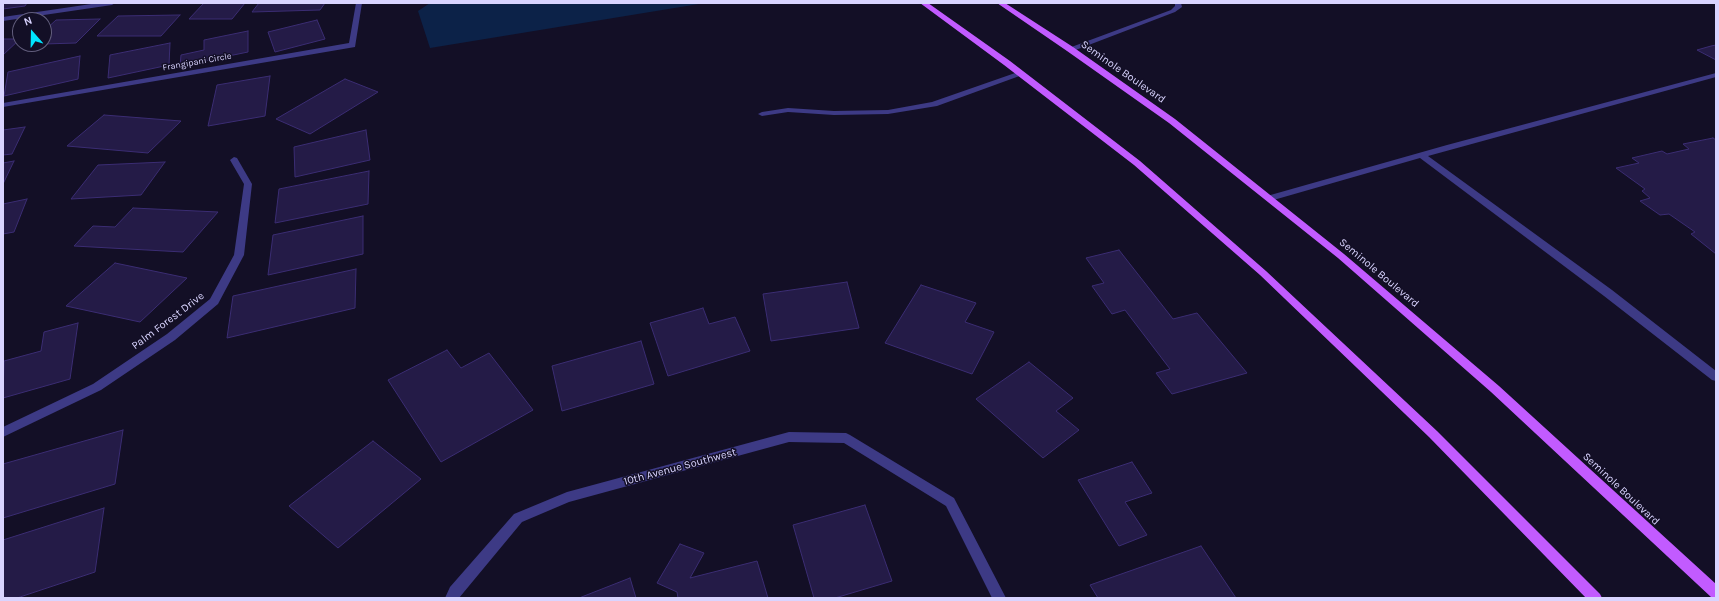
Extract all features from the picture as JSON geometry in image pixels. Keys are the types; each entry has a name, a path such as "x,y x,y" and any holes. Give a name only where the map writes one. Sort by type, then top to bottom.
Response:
{"main road":[{"path":"922,3 1022,74 1137,163 1263,273 1433,434 1595,598"},
{"name":"Seminole Boulevard","path":"1000,3 1070,49 1172,121 1348,261 1495,389 1716,593"}],"street":[{"path":"3,19 112,3"},
{"name":"Frangipani Circle","path":"3,105 352,45 359,3"},
{"path":"1070,49 1173,10 1179,7 1178,3"},
{"path":"762,114 788,110 834,113 888,112 934,104 1022,74"},
{"path":"1270,198 1716,75"},
{"path":"1422,156 1608,294 1716,377"},
{"name":"Palm Forest Drive","path":"3,432 97,387 171,337 214,301 239,255 248,184 234,160"},
{"name":"10th Avenue Southwest","path":"452,598 455,591 518,518 567,497 789,437 846,438 950,502 998,598"}],"water":[{"path":"430,3 705,3 430,48 418,11"}],"building":[{"path":"3,3 27,3 25,6 3,9"},
{"path":"204,3 245,3 232,19 189,19"},
{"path":"259,3 325,3 320,10 252,12"},
{"path":"180,15 161,36 97,36 118,16"},
{"path":"100,19 76,43 52,44 52,24 56,20"},
{"path":"317,20 325,39 275,52 268,32"},
{"path":"248,31 248,52 180,66 181,55 204,50 204,40"},
{"path":"3,39 12,39 12,47 3,55"},
{"path":"170,43 169,65 108,78 110,55"},
{"path":"1716,45 1716,60 1697,50 1711,46"},
{"path":"80,56 78,79 4,96 8,72"},
{"path":"270,76 265,116 208,126 217,85"},
{"path":"345,79 378,92 310,134 276,119"},
{"path":"104,115 181,121 148,153 67,146"},
{"path":"25,127 12,154 3,155 3,130"},
{"path":"366,130 370,160 295,177 294,147"},
{"path":"1713,138 1716,140 1716,254 1691,234 1695,232 1669,214 1660,215 1640,201 1650,198 1642,191 1645,189 1616,168 1639,163 1632,158 1662,151 1667,154 1689,149 1683,144"},
{"path":"14,161 3,184 3,163"},
{"path":"165,162 141,195 71,199 98,165"},
{"path":"369,171 368,204 275,223 279,189"},
{"path":"27,199 14,232 3,234 3,204"},
{"path":"133,208 218,212 183,252 74,246 93,226 115,227"},
{"path":"363,216 363,254 268,275 273,235"},
{"path":"1119,250 1173,319 1197,313 1247,373 1172,394 1156,373 1170,369 1125,310 1112,314 1092,286 1104,283 1086,258"},
{"path":"115,263 187,278 140,322 66,306"},
{"path":"356,269 355,308 227,338 233,296"},
{"path":"847,282 859,328 771,341 763,294"},
{"path":"921,285 976,303 965,322 994,332 972,374 885,343"},
{"path":"703,308 709,324 735,317 750,351 668,376 650,323"},
{"path":"78,323 70,379 3,398 4,361 41,351 44,332"},
{"path":"641,341 654,384 562,411 552,366"},
{"path":"447,350 461,368 489,353 533,410 441,462 388,380"},
{"path":"1029,362 1073,398 1056,411 1079,430 1043,458 976,399"},
{"path":"123,430 115,484 3,518 3,464"},
{"path":"373,441 421,479 338,548 289,506"},
{"path":"1132,462 1152,493 1125,502 1147,535 1119,546 1078,480"},
{"path":"865,505 892,581 835,598 814,598 793,525"},
{"path":"104,508 95,572 17,598 3,598 3,540"},
{"path":"680,544 704,553 690,578 757,561 768,598 678,598 677,592 657,583"},
{"path":"1201,546 1236,598 1098,598 1090,585"},
{"path":"630,578 636,598 579,598"}]}
